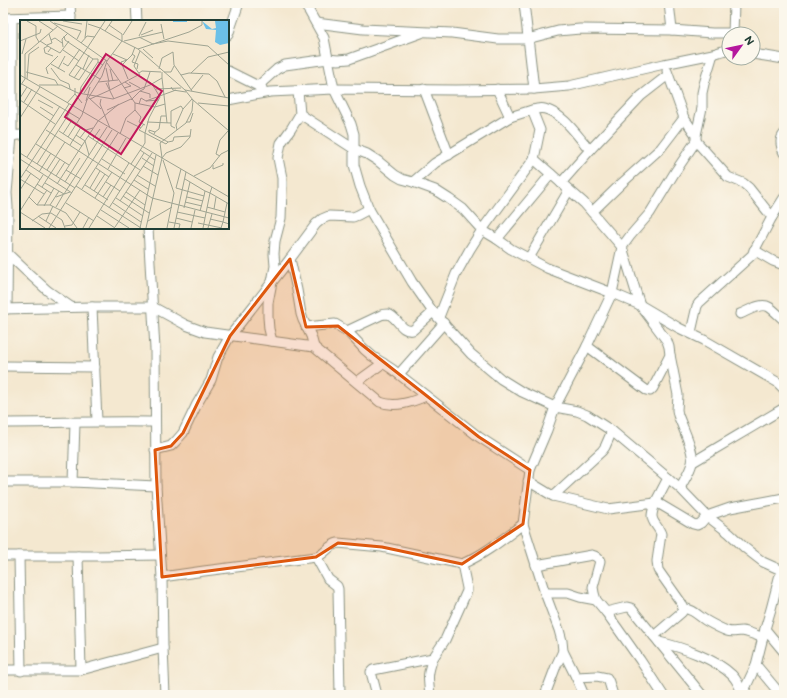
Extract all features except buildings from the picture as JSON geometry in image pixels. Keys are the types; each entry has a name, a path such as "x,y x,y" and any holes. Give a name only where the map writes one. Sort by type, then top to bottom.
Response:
{"street":[{"path":"70,3 71,18 7,18 7,77 12,136 5,193 8,207 5,253 5,309 153,307 186,325 205,332 314,347"},
{"path":"136,3 137,20"},
{"path":"229,32 239,3"},
{"path":"303,3 324,38 334,89 351,124 354,134 354,165 369,209 412,282 439,317 471,354 501,379 522,392 555,408 577,411 612,431 680,488 707,516 745,548 763,562 783,570 756,665 742,694"},
{"path":"524,3 534,89"},
{"path":"669,3 672,30"},
{"path":"733,26 734,3"},
{"path":"316,23 362,29 452,33 498,39 528,39 558,31 573,30 672,30 721,33"},
{"path":"258,86 277,69 285,65 328,59 349,59 426,32"},
{"path":"229,100 270,92 334,89 534,89 569,86 721,52"},
{"path":"584,695 563,651 559,630 545,593 523,524 530,470 555,408 612,293 622,247 650,213 696,138 702,108 702,93 713,54"},
{"path":"761,55 784,59"},
{"path":"664,64 684,118 696,138 728,177 743,183 749,188 772,217"},
{"path":"229,71 270,92"},
{"path":"561,183 641,96 668,75"},
{"path":"424,89 449,154"},
{"path":"498,89 510,117"},
{"path":"272,341 269,329 268,303 275,266 275,241 281,218 282,196 282,178 278,158 281,143 300,114 298,91"},
{"path":"413,182 435,163 510,117 532,110 544,109 559,116 590,150"},
{"path":"399,374 439,317 456,274 470,249 482,230 534,159 540,130 532,110"},
{"path":"300,114 354,149 367,154 378,161 402,179 435,190 449,198 463,209 482,230 511,249 547,268 640,305 679,328 691,332 776,382 784,389"},
{"path":"592,212 661,148 684,118"},
{"path":"784,134 781,145 784,153"},
{"path":"534,159 584,203 622,247 640,305 667,341 678,395 678,415 690,445 693,457 691,467 680,488"},
{"path":"497,239 551,174"},
{"path":"529,258 569,190"},
{"path":"691,332 699,303 752,255 772,217 784,200"},
{"path":"155,450 171,446 183,433 211,380 218,357 230,336 316,224 329,216 353,217 369,209"},
{"path":"148,229 153,307 156,486 162,577 165,695"},
{"path":"754,250 783,264"},
{"path":"5,253 48,291 71,307"},
{"path":"290,259 301,314 311,336 314,347 380,402 385,404 406,403 426,396"},
{"path":"740,314 760,306 765,306 770,307 784,320"},
{"path":"92,307 97,421"},
{"path":"347,331 381,314 390,315 406,330 410,331 439,317"},
{"path":"306,327 335,324 347,331 372,356 399,374 479,437 530,470"},
{"path":"587,346 646,390 653,388 670,355"},
{"path":"357,382 383,363"},
{"path":"3,366 95,367"},
{"path":"693,462 784,408"},
{"path":"3,423 75,423 97,421 155,422"},
{"path":"73,482 75,423"},
{"path":"553,496 602,451 612,431"},
{"path":"657,639 682,612 683,608 682,604 658,570 657,565 661,534 660,530 652,519 652,516 656,502 668,478"},
{"path":"528,481 553,496 608,510 656,502 697,525 707,516 730,508 784,498"},
{"path":"3,482 73,482 156,486"},
{"path":"162,577 204,570 316,557 321,556 333,544 338,543 382,547 462,564 486,551 523,524"},
{"path":"3,556 160,555"},
{"path":"536,565 592,555 598,558 600,561 594,587 596,600 640,660 663,695"},
{"path":"19,556 21,671"},
{"path":"78,556 81,670"},
{"path":"316,557 328,579 338,589 340,695"},
{"path":"430,695 428,671 433,658 445,640 467,591 462,564"},
{"path":"545,593 568,593 596,600"},
{"path":"606,612 627,607 631,608 702,695"},
{"path":"683,608 695,612 710,623 725,631 732,633 741,631 764,634 784,652"},
{"path":"657,639 718,664 732,675 738,683 742,694"},
{"path":"3,670 81,670 163,648"},
{"path":"545,695 563,651"},
{"path":"377,695 371,672 373,670 433,658"},
{"path":"756,665 781,695"},
{"path":"576,677 597,676 607,678 610,682 613,695"}],"highlighted area":[{"path":"290,259 306,327 338,326 479,437 530,470 523,524 462,564 382,547 338,543 316,557 162,577 155,450 171,446 183,433 230,336"}]}
